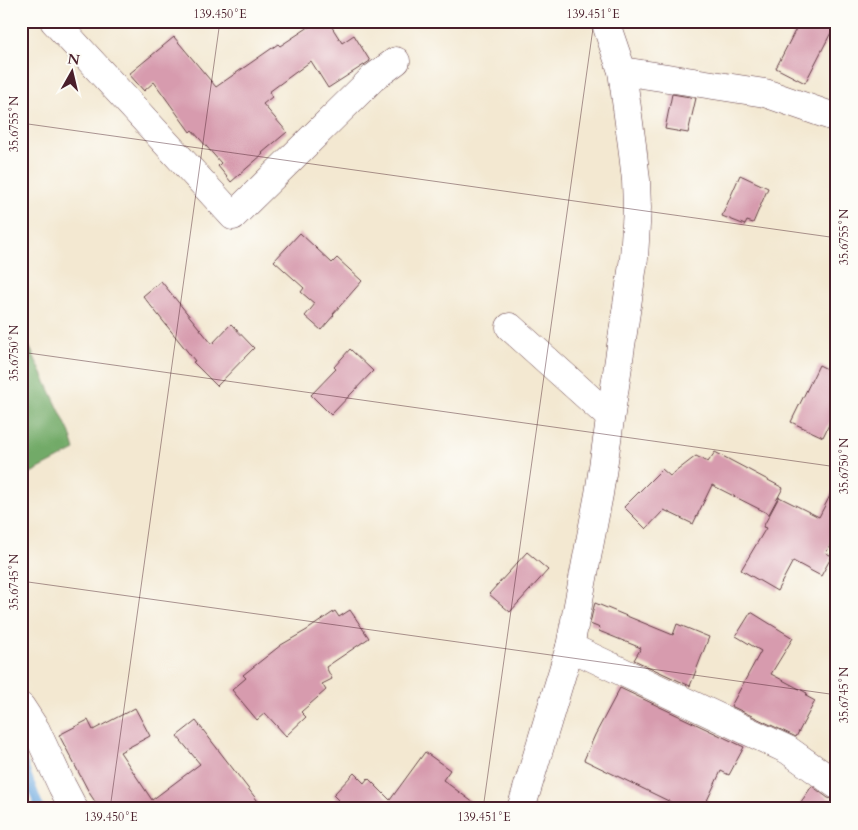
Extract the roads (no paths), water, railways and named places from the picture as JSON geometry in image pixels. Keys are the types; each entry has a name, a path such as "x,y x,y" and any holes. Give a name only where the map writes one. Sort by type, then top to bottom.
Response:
{"street":[{"path":"54,21 233,216 373,78 396,61"},
{"path":"521,809 570,647 599,494 634,258 637,208 632,145 622,71 605,21"},
{"path":"622,71 765,93 837,118"},
{"path":"510,328 610,417"},
{"path":"570,647 788,750 837,784"},
{"path":"21,707 36,730 74,809"}],"waterway":[{"path":"21,759 40,809"}]}
